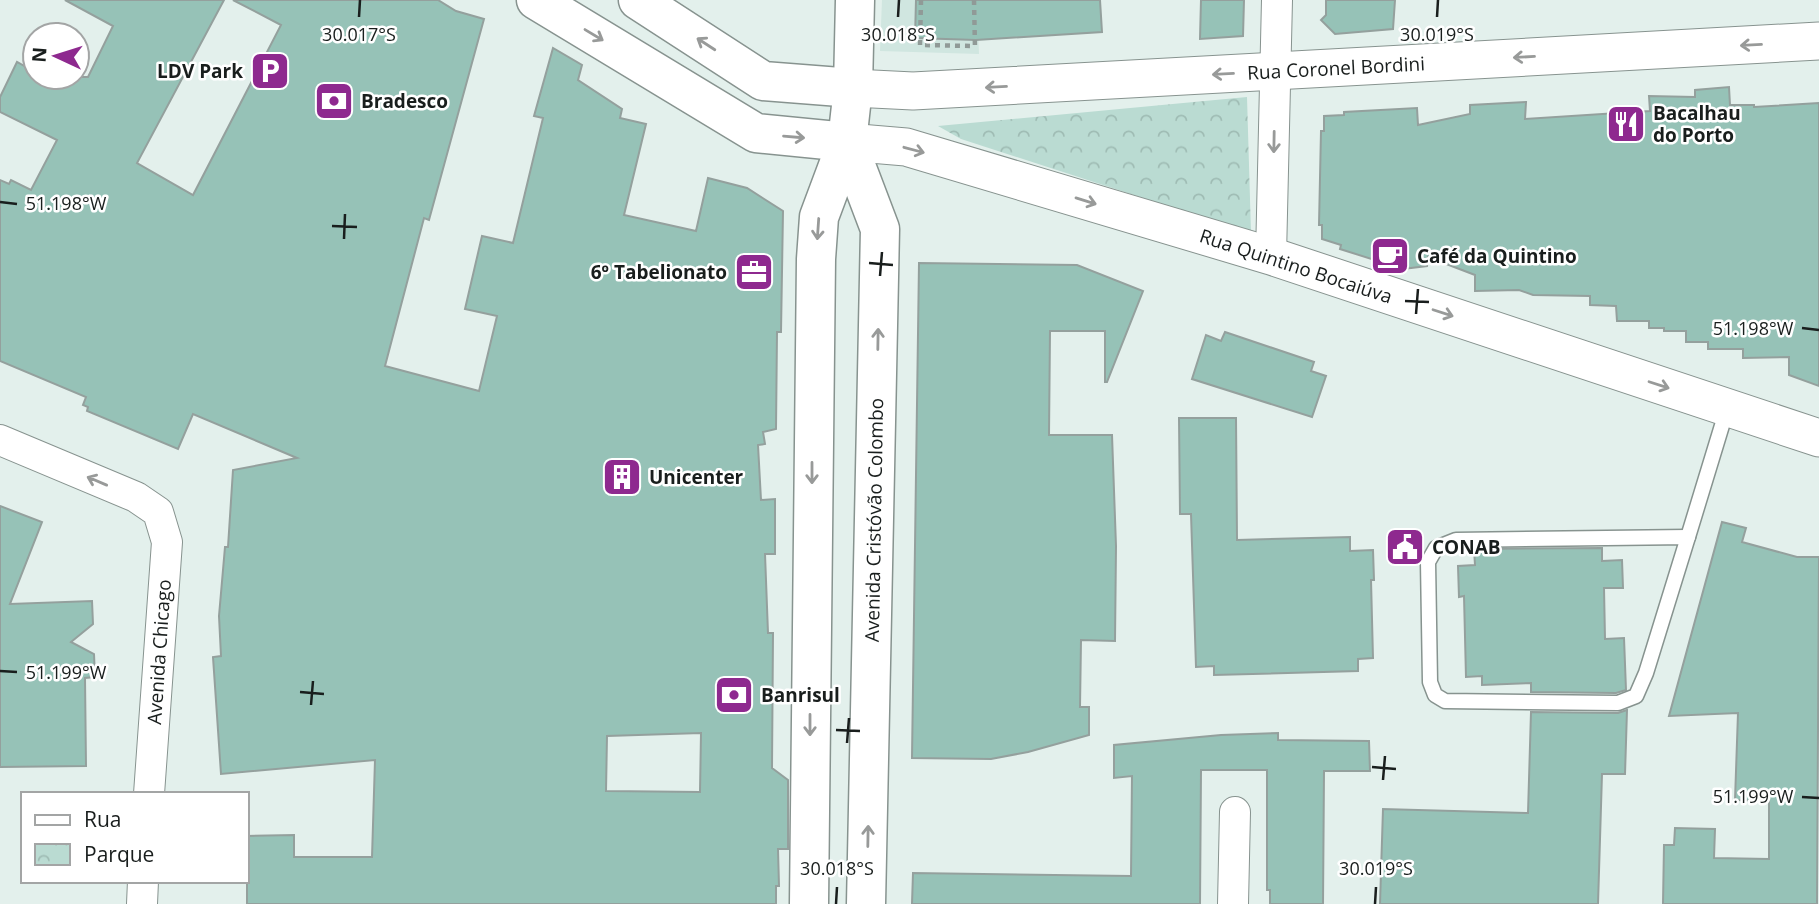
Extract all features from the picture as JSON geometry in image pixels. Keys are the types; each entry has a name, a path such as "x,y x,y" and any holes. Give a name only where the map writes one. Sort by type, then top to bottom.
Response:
{"main road":[{"path":"536,0 756,133 847,142"},
{"path":"638,0 763,81 853,88"},
{"name":"Avenida Cristóvão Colombo","path":"809,904 816,258 819,216 847,142 853,88 855,0"},
{"name":"Avenida Cristóvão Colombo","path":"847,142 880,229 866,904"}],"street":[{"path":"1271,256 1277,0"},
{"name":"Rua Coronel Bordini","path":"853,88 913,91 1819,41"},
{"name":"Rua Quintino Bocaiúva","path":"847,142 906,147 1271,256 1819,439"},
{"name":"Avenida Chicago","path":"0,440 136,498 158,512 167,542 149,792"},
{"path":"1233,904 1235,812"},
{"path":"142,904 143,883"}],"lane":[{"path":"1688,537 1456,540 1436,548 1428,562 1430,682 1435,695 1445,701 1618,703 1636,696 1646,673 1728,408"}],"path":[{"path":"920,0 920,45 975,47"},
{"path":"974,0 975,40"},
{"path":"936,39 936,46"}],"shaded area":[{"path":"882,0 977,0 979,54 880,51"}],"green space":[{"path":"1247,97 1251,233 961,139 938,126"}],"building":[{"path":"65,0 224,0 137,163 193,195 281,25 233,0 438,0 456,11 484,19 429,220 424,218 385,366 479,391 497,316 465,309 482,236 513,243 543,118 534,116 553,48 582,65 578,80 622,109 620,118 646,124 624,215 696,231 708,178 747,188 783,211 781,332 777,332 776,429 763,432 765,444 758,445 761,500 775,499 775,554 765,554 768,633 773,633 772,768 788,780 788,849 778,849 779,886 776,886 776,904 247,904 248,836 294,835 294,857 372,857 375,760 221,774 213,657 221,656 219,616 225,547 228,547 233,470 297,458 193,414 178,449 87,411 88,407 83,405 86,397 0,361 0,180 9,184 11,180 31,190 57,140 0,112 0,97 17,62 21,64 21,91 91,91 91,71 113,26","holes":["701,733 700,792 606,791 607,736"]},
{"path":"916,0 1100,0 1102,32 976,40 915,38"},
{"path":"1201,0 1244,0 1243,36 1200,39"},
{"path":"1326,0 1395,0 1393,29 1335,34 1321,20 1326,15"},
{"path":"1729,87 1730,105 1754,107 1819,103 1819,386 1789,375 1789,357 1743,358 1743,349 1708,349 1708,342 1686,342 1686,331 1649,328 1649,321 1617,321 1616,306 1590,305 1590,296 1533,295 1519,290 1475,291 1475,275 1428,257 1427,266 1403,269 1340,249 1341,245 1322,239 1322,225 1319,225 1321,131 1324,131 1324,116 1344,115 1344,112 1417,108 1418,125 1470,114 1470,105 1526,102 1525,119 1650,111 1649,96 1695,97 1695,90"},
{"path":"919,263 1077,265 1143,291 1107,382 1105,331 1050,331 1049,435 1112,435 1116,546 1115,641 1081,640 1080,707 1089,707 1089,735 991,759 912,758"},
{"path":"1225,332 1314,362 1311,371 1326,376 1312,417 1192,379 1206,335 1221,341"},
{"path":"1179,418 1236,418 1237,540 1350,537 1350,551 1373,550 1373,658 1358,659 1358,671 1214,675 1214,666 1196,667 1191,514 1180,514"},
{"path":"0,506 42,522 10,604 92,601 93,624 71,642 94,654 95,677 85,678 86,766 0,767"},
{"path":"1722,522 1746,528 1742,542 1797,557 1819,557 1817,904 1663,904 1664,845 1674,845 1675,828 1715,829 1714,858 1769,859 1769,801 1735,800 1738,713 1669,716"},
{"path":"1602,548 1602,561 1622,560 1623,588 1604,588 1605,639 1624,638 1626,690 1616,693 1531,692 1531,683 1482,685 1482,676 1466,677 1464,596 1459,597 1458,566 1475,565 1474,549"},
{"path":"1627,710 1625,774 1602,774 1598,904 1380,904 1383,809 1528,813 1531,712 1618,713"},
{"path":"1278,733 1278,740 1369,741 1370,771 1324,771 1323,904 1270,904 1270,890 1267,890 1267,770 1201,770 1200,904 912,904 913,873 1131,876 1132,776 1114,778 1114,745 1221,735"}],"place":[{"name":"LDV Park","path":"270,71"},
{"name":"Bradesco","path":"334,101"},
{"name":"Bacalhau do Porto","path":"1626,124"},
{"name":"Café da Quintino","path":"1390,256"},
{"name":"6º Tabelionato","path":"754,272"},
{"name":"Unicenter","path":"622,477"},
{"name":"CONAB","path":"1405,547"},
{"name":"Banrisul","path":"734,695"}]}
